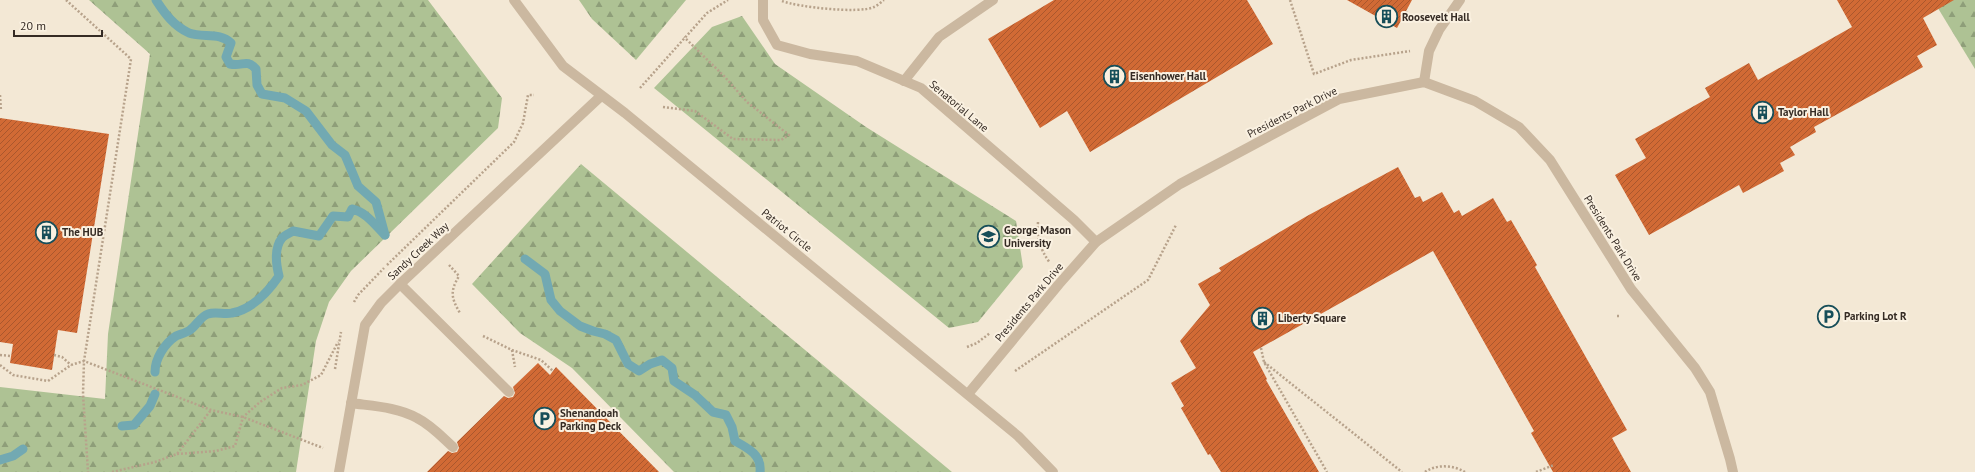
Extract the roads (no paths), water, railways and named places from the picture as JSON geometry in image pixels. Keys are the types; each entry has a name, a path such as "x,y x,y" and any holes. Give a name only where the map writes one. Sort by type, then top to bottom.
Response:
{"street":[{"name":"Patriot Circle","path":"514,0 563,66 631,118 968,394 1018,436 1053,472"},
{"name":"Senatorial Lane","path":"763,0 763,20 777,45 810,54 857,61 921,88 1074,220 1096,242"},
{"path":"904,81 939,37 993,0"},
{"path":"1424,82 1429,51 1439,30 1460,0"},
{"name":"Presidents Park Drive","path":"968,394 1059,284 1096,242 1180,184 1338,99 1424,82 1476,101 1519,127 1550,160 1631,289 1695,368 1710,392 1733,472"},
{"name":"Sandy Creek Way","path":"339,472 365,325 381,303 400,284 601,96"},
{"path":"400,284 509,392"},
{"path":"351,403 398,411 416,417 433,428 453,447"}],"waterway":[{"path":"156,0 170,19 189,33 217,36 231,43 226,57 230,64 234,65 247,63 253,66 256,69 257,85 262,94 285,98 306,111 332,145 345,155 358,186 376,202 385,235"},
{"path":"155,372 158,357 168,343 176,336 190,330 205,315 211,313 229,313 240,311 253,304 265,294 279,276 277,251 279,242 286,235 293,231 319,236 333,216 348,217 352,209 366,216 385,235"},
{"path":"525,259 545,274 551,300 560,311 580,326 605,334 616,340 628,364 639,371 650,364 662,360 672,368 674,381 695,395 713,412 726,415 732,427 735,441 753,453 759,461 760,472"},
{"path":"122,426 134,425 150,406 155,394"},
{"path":"0,460 13,456 23,449"}],"place":[{"name":"Roosevelt Hall","path":"1387,17"},
{"name":"Eisenhower Hall","path":"1114,76"},
{"name":"Taylor Hall","path":"1762,112"},
{"name":"The HUB","path":"47,232"},
{"name":"George Mason University","path":"988,236"},
{"name":"Parking Lot R","path":"1828,316"},
{"name":"Liberty Square","path":"1262,318"},
{"name":"Shenandoah Parking Deck","path":"544,419"}]}
